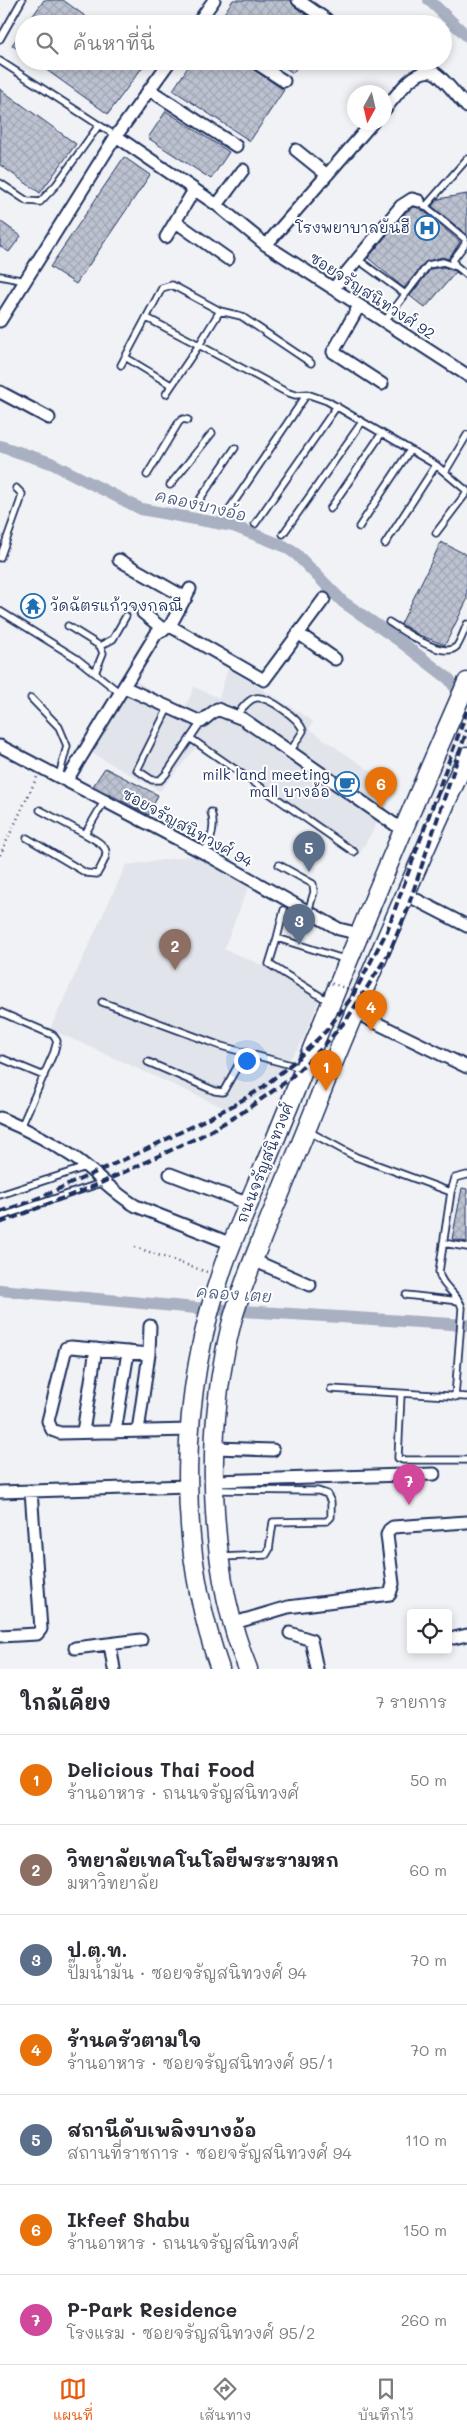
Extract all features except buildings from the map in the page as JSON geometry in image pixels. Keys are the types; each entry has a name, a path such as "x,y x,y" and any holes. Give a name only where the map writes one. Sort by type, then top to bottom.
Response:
{"main road":[{"name":"ถนนจรัญสนิทวงศ์","path":"220,1669 207,1632 197,1585 188,1486 194,1386 207,1322 232,1244 331,1003 466,684"},
{"name":"ถนนจรัญสนิทวงศ์","path":"248,1669 231,1624 219,1557 215,1486 215,1448 220,1385 231,1324 253,1260 354,1012 467,756"},
{"path":"382,882 406,894"},
{"path":"360,934 384,944"}],"street":[{"path":"203,15 214,0"},
{"path":"298,0 320,15"},
{"path":"0,321 116,136 164,70"},
{"path":"266,70 284,82"},
{"path":"392,101 414,75 425,72 435,74 467,107"},
{"path":"150,90 236,146"},
{"path":"266,245 366,130"},
{"name":"ซอยจรัญสนิทวงศ์ 92","path":"116,136 217,205 266,245 467,375"},
{"path":"296,150 327,175"},
{"path":"217,205 243,170"},
{"path":"166,237 194,190"},
{"path":"333,289 401,206 412,199 422,204"},
{"path":"176,222 228,259"},
{"path":"359,306 333,352 382,384"},
{"path":"0,392 49,418"},
{"path":"63,778 122,690 156,634 167,628 188,594 119,560"},
{"path":"142,613 264,680 324,599"},
{"path":"298,633 335,659"},
{"path":"122,690 201,722 217,709 236,716 404,831"},
{"name":"ซอยจรัญสนิทวงศ์ 94","path":"0,746 204,853 344,931 360,934"},
{"path":"406,894 467,926"},
{"path":"354,1012 467,1067"},
{"path":"0,1118 22,1127 68,1154 123,1198 136,1206 232,1244"},
{"path":"170,1174 249,1204"},
{"path":"253,1260 310,1285"},
{"path":"138,1431 149,1354 150,1326"},
{"path":"149,1354 66,1348 48,1421 52,1430 60,1433 191,1430"},
{"path":"84,1432 96,1349"},
{"path":"115,1432 128,1352"},
{"path":"215,1448 274,1450"},
{"path":"215,1486 434,1474"},
{"path":"0,1492 188,1486"},
{"path":"0,1636 37,1634 41,1629 31,1491"},
{"path":"231,1624 288,1606 390,1594 394,1584 387,1535 389,1530 393,1527 467,1522"},
{"path":"290,1632 310,1640 317,1669"},
{"path":"454,1638 467,1635"},
{"path":"75,1648 141,1640"},
{"path":"110,1644 114,1669"}],"lane":[{"path":"0,39 22,0"},
{"path":"0,61 116,136"},
{"path":"0,183 26,201 40,202 56,185 99,125"},
{"path":"467,159 422,204 465,239 465,244 453,258 453,262 467,275"},
{"path":"357,259 405,294"},
{"path":"384,322 428,265 443,262 458,267"},
{"path":"0,276 25,281"},
{"path":"122,365 162,288 166,285 172,285 220,311 241,316 311,363"},
{"path":"166,394 220,311"},
{"path":"148,318 286,392 294,395 307,394 336,406 446,472 467,492 436,533"},
{"path":"125,357 172,386"},
{"path":"228,511 307,394"},
{"path":"255,524 336,406"},
{"path":"147,475 179,422 183,419 188,420"},
{"path":"284,534 362,422"},
{"path":"170,485 212,433"},
{"path":"330,509 382,434"},
{"path":"446,472 467,435"},
{"path":"200,499 235,448"},
{"path":"358,527 410,450"},
{"path":"385,544 436,465"},
{"path":"1,554 22,494 16,488"},
{"path":"0,611 76,658 122,690"},
{"path":"100,646 113,639 126,616"},
{"path":"389,622 437,650 448,651 456,647 467,624"},
{"path":"68,626 100,646 103,653 95,673"},
{"path":"32,698 59,727 68,746 63,778"},
{"path":"236,716 250,700 257,698 266,700 296,719 303,730 290,752"},
{"path":"168,708 137,770 152,780 160,780 201,722"},
{"path":"190,738 354,852"},
{"path":"85,834 104,800"},
{"path":"27,838 86,873 97,874 108,855 108,851 102,844 40,810"},
{"path":"204,853 212,838 214,820 211,812"},
{"path":"279,865 313,884 314,892 308,912"},
{"path":"284,910 269,964 331,1003"},
{"path":"277,938 349,961"},
{"path":"102,1002 221,1046 304,1069"},
{"path":"0,1012 56,1037 56,1045 22,1127"},
{"path":"148,1062 215,1091 223,1092 245,1053"},
{"path":"3,1059 44,1076"},
{"path":"306,1130 356,1157 451,1192"},
{"path":"0,1195 86,1167"},
{"path":"455,1397 462,1306 439,1276 451,1192 455,1178 467,1175"},
{"path":"0,1217 104,1182"},
{"path":"443,1243 467,1248"},
{"path":"406,1295 459,1301"},
{"path":"331,1389 467,1397"},
{"path":"401,1394 398,1458 403,1460 467,1460"},
{"path":"215,1486 318,1491 327,1494 331,1502 331,1517 327,1521 273,1522 269,1550 266,1554 219,1557"}],"path":[{"path":"0,854 42,767"},
{"path":"327,982 373,997"},
{"path":"135,1247 219,1280"}],"shaded area":[{"path":"228,668 313,721 309,729 397,789 358,856 197,746 160,791 86,750 131,678 184,710 194,687 219,698"},
{"path":"198,855 249,885 224,949 323,991 301,1044 264,1093 229,1110 50,1029 126,865"}],"waterway":[{"path":"429,0 445,15"},
{"path":"452,22 467,36"},
{"name":"คลองบางอ้อ","path":"0,446 51,463 141,509 233,526 284,546 296,554 343,602 397,639 449,679 465,701"},
{"name":"คลอง เตย","path":"0,1290 196,1308 467,1325"}],"railway":[{"path":"0,1212 34,1200 145,1150 234,1105 262,1088 295,1061 326,1031 352,997 387,931 467,711"},
{"path":"0,1223 101,1183 201,1136 240,1114 287,1081 322,1048 347,1019 389,953 406,913 467,730"}],"place":[{"name":"โรงพยาบาลยันฮี","path":"427,228"},
{"name":"วัดฉัตรแก้วจงกลณี","path":"33,606"},
{"name":"milk land meeting mall บางอ้อ","path":"347,784"},
{"name":"Ikfeef Shabu","path":"381,808"},
{"name":"สถานีดับเพลิงบางอ้อ","path":"309,872"},
{"name":"ป.ต.ท.","path":"299,945"},
{"name":"วิทยาลัยเทคโนโลยีพระรามหก","path":"175,970"},
{"name":"ร้านครัวตามใจ","path":"371,1031"},
{"name":"Delicious Thai Food","path":"326,1091"},
{"name":"P-Park Residence","path":"409,1505"}]}
